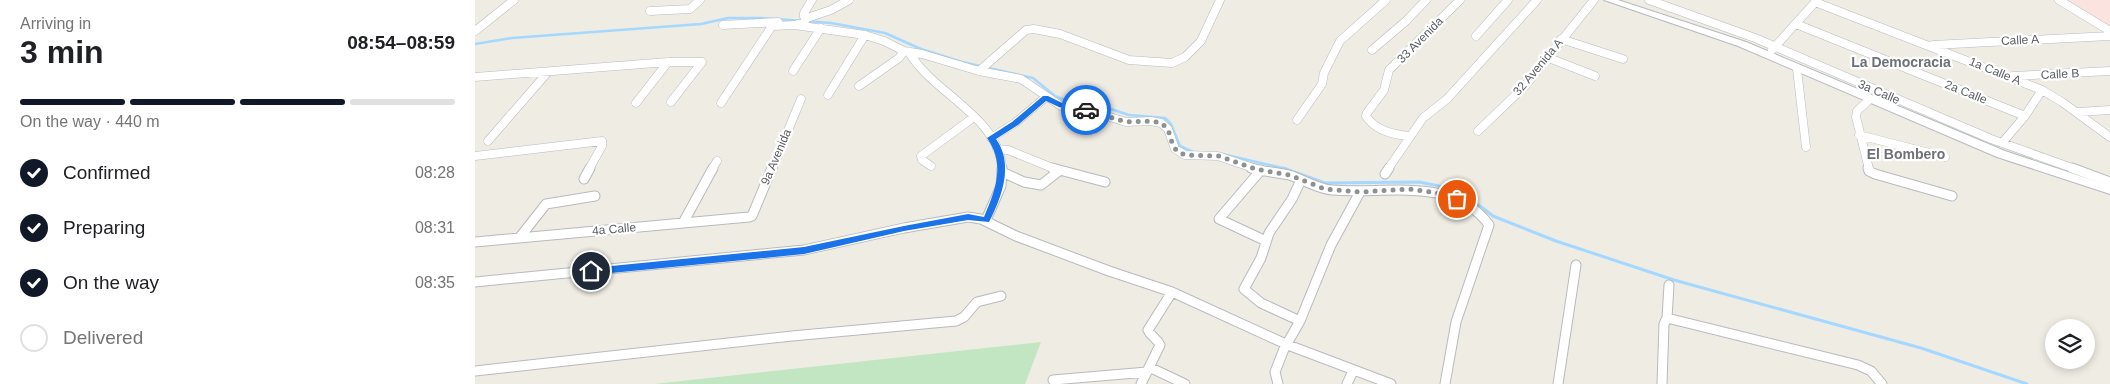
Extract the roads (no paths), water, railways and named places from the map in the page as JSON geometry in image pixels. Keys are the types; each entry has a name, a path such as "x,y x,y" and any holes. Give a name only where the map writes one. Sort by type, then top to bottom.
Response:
{"street":[{"path":"475,31 514,0"},
{"path":"650,11 690,9 700,0"},
{"path":"804,22 804,13 812,0"},
{"path":"721,103 771,27 804,22 849,0"},
{"path":"982,68 1026,30 1033,28 1076,40 1130,60 1171,64 1188,55 1201,42 1214,14 1216,4 1220,0"},
{"path":"1297,120 1323,84 1324,73 1340,41 1386,0"},
{"path":"1372,50 1406,21 1426,0"},
{"name":"33 Avenida","path":"1410,136 1390,132 1369,122 1366,116 1367,113 1381,95 1389,70 1460,0"},
{"path":"1476,36 1508,0"},
{"path":"1385,174 1423,118 1447,99 1537,0"},
{"name":"32 Avenida A","path":"1479,131 1525,86 1549,58 1561,39 1595,0"},
{"name":"3a Calle","path":"1601,0 1770,51 2002,143 2110,182"},
{"name":"3a Calle","path":"1609,0 1770,51"},
{"name":"3a Calle","path":"1650,0 1728,28 1770,51 1797,69 2001,154 2110,190"},
{"path":"2059,0 2110,31"},
{"path":"1770,51 1816,1"},
{"name":"1a Calle A","path":"1816,1 2042,90 2077,112 2110,137"},
{"path":"723,25 804,22 821,28 865,35 884,41 906,52 982,68 1021,79 1061,106 1094,112 1126,122 1151,121 1161,123 1168,129 1173,146 1178,152 1185,155 1219,156 1261,170 1277,172 1329,190 1360,192 1403,189 1443,194 1466,204 1488,223 1487,232 1458,316 1449,350 1445,384"},
{"name":"2a Calle","path":"1796,24 2025,116"},
{"path":"793,71 821,28"},
{"path":"828,95 865,35"},
{"name":"Calle A","path":"1929,45 2110,36"},
{"path":"1561,39 1623,59"},
{"path":"859,86 906,52"},
{"path":"906,52 921,71 973,117 991,138 997,149 1002,172 999,192 986,220"},
{"path":"1549,58 1595,76"},
{"path":"636,103 668,62"},
{"path":"475,77 668,62 702,62 671,102"},
{"path":"1797,69 1806,148"},
{"name":"Calle B","path":"2010,77 2110,71"},
{"path":"488,141 549,72"},
{"path":"2002,143 2025,116 2042,90"},
{"path":"991,138 1015,123 1046,97"},
{"name":"9a Avenida","path":"752,216 801,99"},
{"path":"1870,99 1856,114 1859,135 1868,169 1871,173 1952,196"},
{"path":"2077,112 2110,110"},
{"path":"931,166 921,156 973,117"},
{"path":"1859,135 1945,157"},
{"path":"475,156 602,141 602,146 584,179"},
{"path":"997,149 1007,150 1059,171 1105,182"},
{"path":"683,223 717,161"},
{"path":"1261,170 1219,220 1266,242"},
{"path":"1002,172 1039,186 1045,184 1053,174 1059,171"},
{"path":"1300,321 1259,301 1245,290 1245,285 1265,251 1271,228 1292,199 1301,180"},
{"path":"1278,384 1275,372 1284,349 1300,321 1331,245 1360,192"},
{"path":"520,237 539,210 547,204 595,196"},
{"name":"4a Calle","path":"475,242 752,216"},
{"path":"475,282 804,250 904,228 968,217 986,220 1001,230 1016,236 1109,271 1172,292 1288,345 1391,384"},
{"path":"1559,384 1576,265"},
{"path":"1663,384 1664,327 1667,318 1669,285"},
{"path":"1141,384 1160,345 1158,340 1150,335 1148,330 1172,292"},
{"path":"475,371 792,336 956,321 964,318 977,302 1001,296"},
{"path":"1667,318 1864,367 1871,371 1882,384"},
{"path":"1053,380 1148,369 1185,384"},
{"path":"1347,384 1353,371"}],"waterway":[{"path":"475,44 512,38 701,24 728,18 761,18 831,23 885,33 921,49 962,62 1033,78 1055,96 1065,100 1093,103 1129,115 1165,118 1171,124 1180,146 1193,152"},
{"path":"1222,154 1284,168"},
{"path":"1284,168 1325,183 1419,182 1459,190 1493,216 1556,241 1674,280 1921,348 2027,384"}],"district":[{"name":"La Democracia","path":"1901,62"},
{"name":"El Bombero","path":"1906,154"}]}
